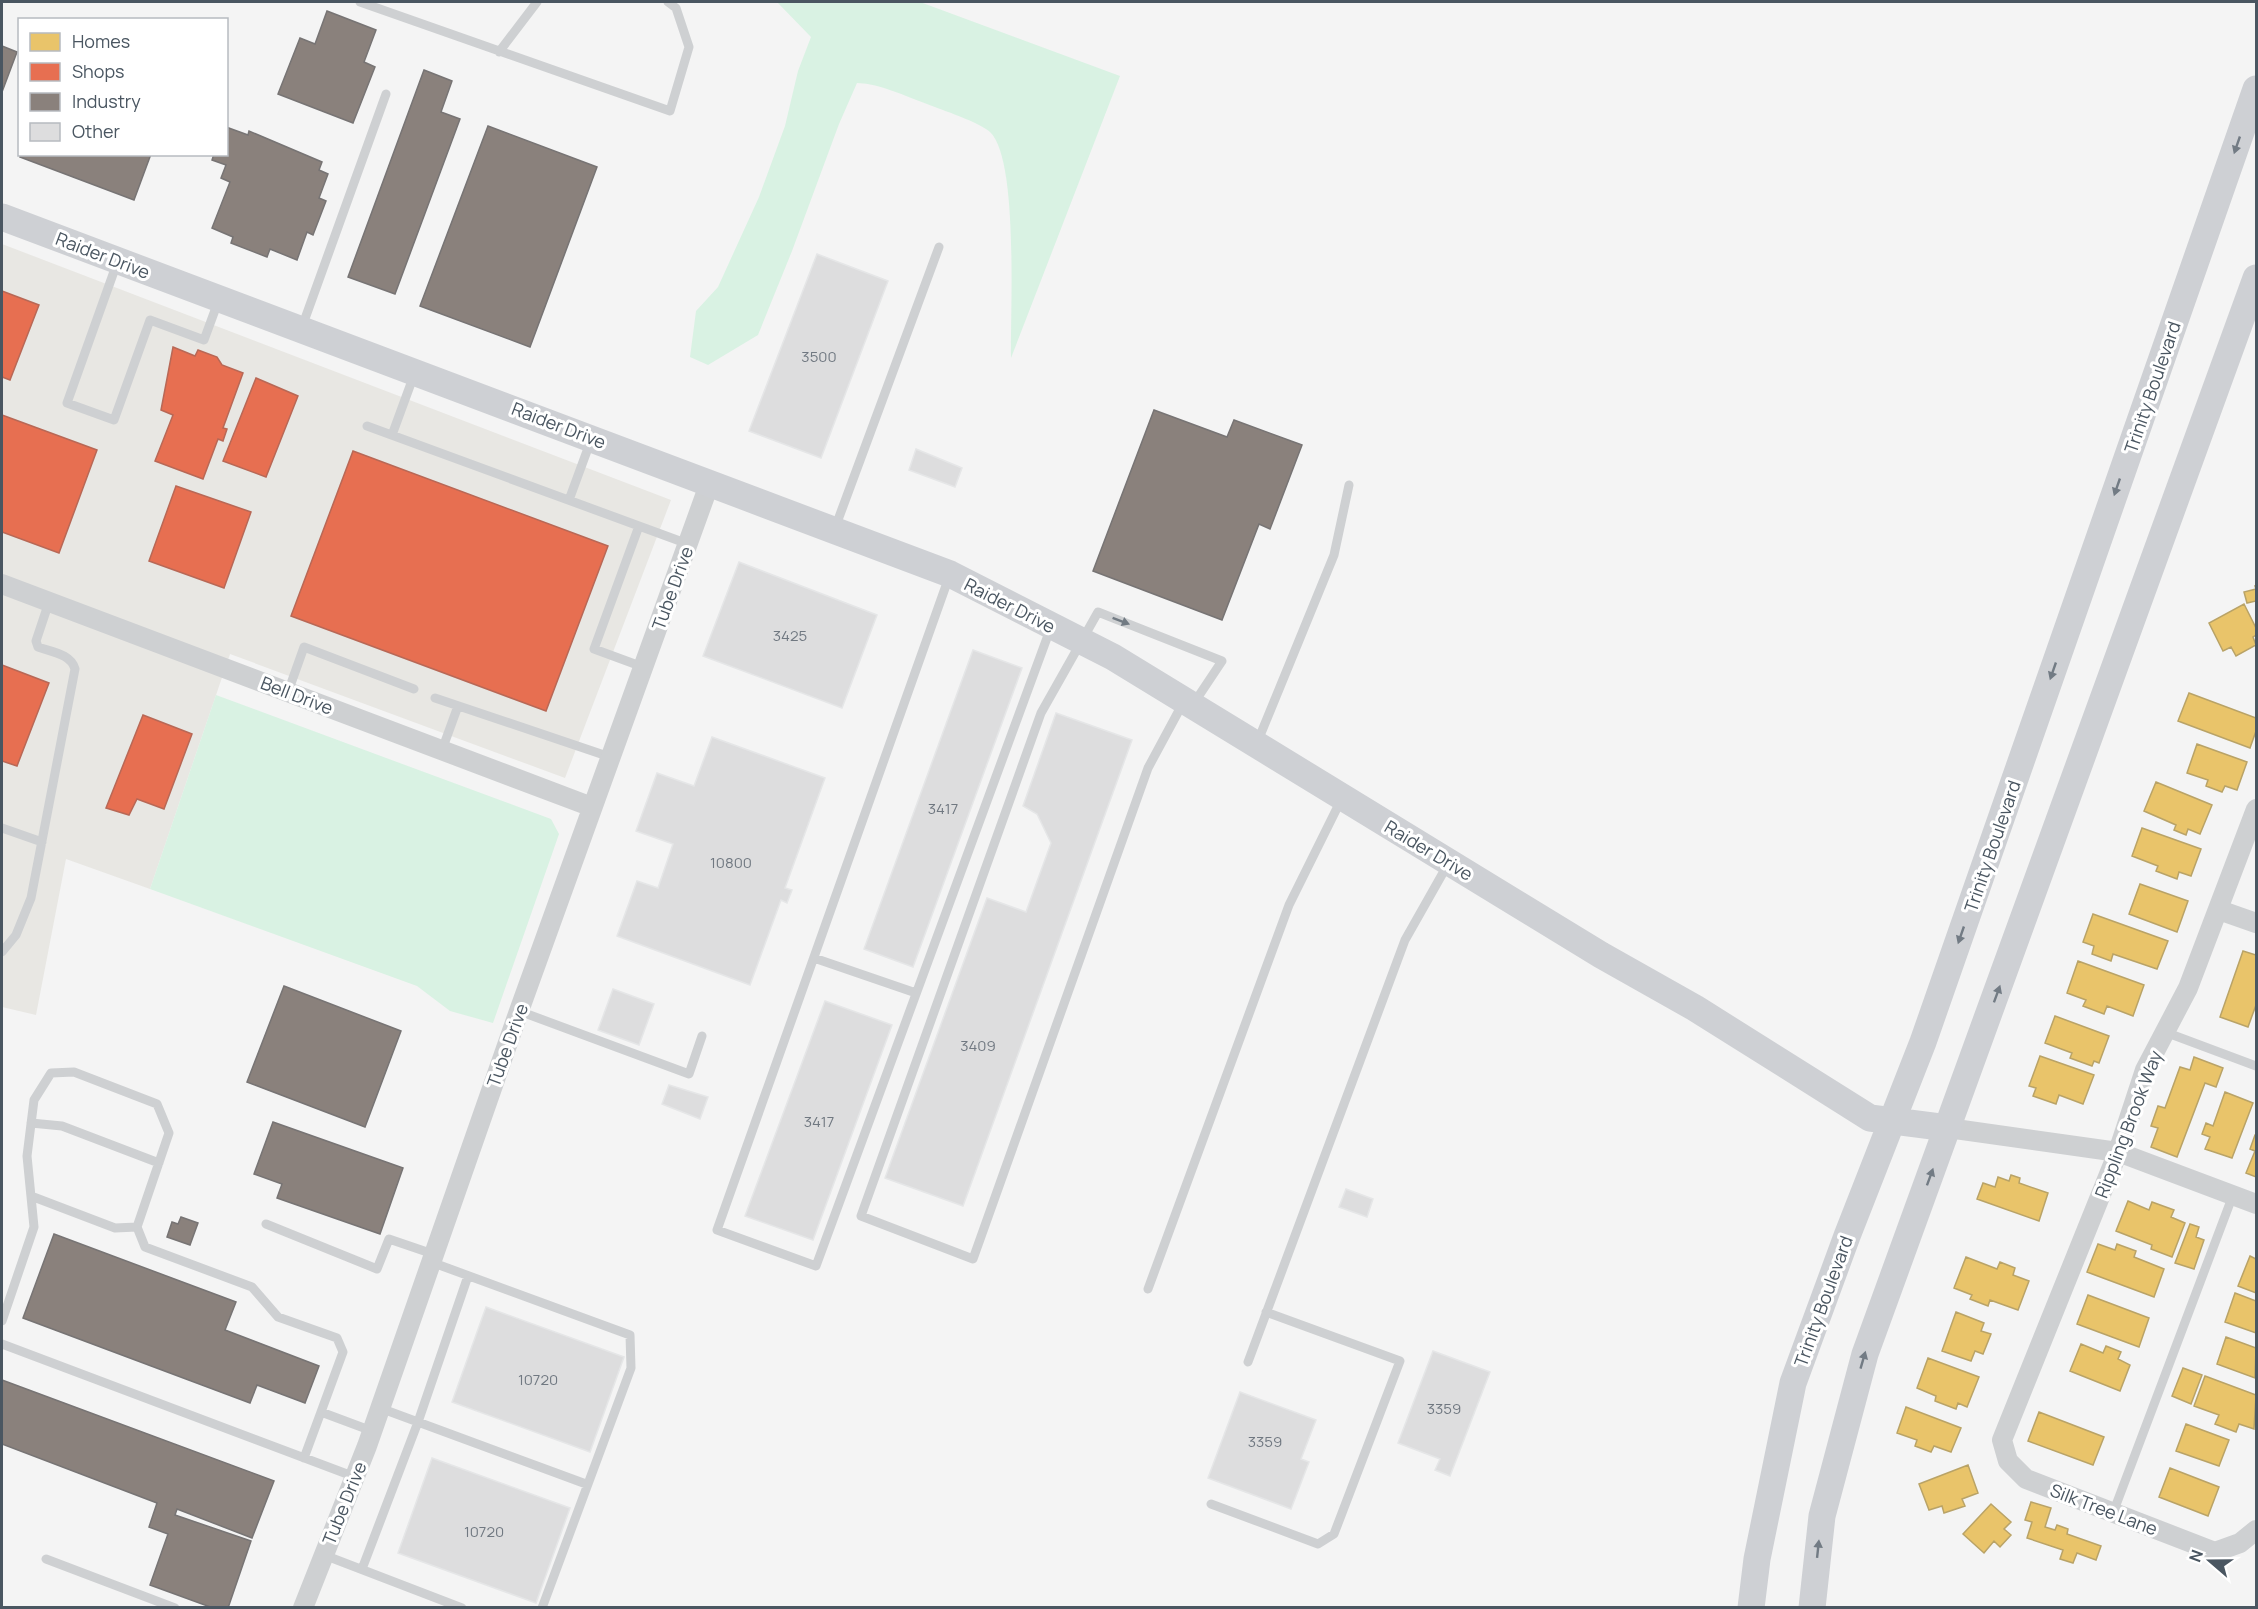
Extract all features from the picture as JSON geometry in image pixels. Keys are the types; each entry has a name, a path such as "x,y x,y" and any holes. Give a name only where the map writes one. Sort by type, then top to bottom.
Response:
{"main road":[{"name":"Trinity Boulevard","path":"1751,1608 1757,1559 1793,1383 1923,1042 2256,89"},
{"name":"Raider Drive","path":"2,217 950,574 1080,641 1188,704 1601,955 1695,1008 1862,1114 1870,1118 1948,1128"},
{"path":"1812,1608 1822,1516 1865,1354 2256,278"}],"street":[{"name":"Tube Drive","path":"303,1608 372,1431 431,1258 710,482"},
{"name":"Bell Drive","path":"2,584 592,807"},
{"name":"Rippling Brook Way","path":"2002,1440 2118,1152 2145,1070 2188,988 2256,809"},
{"path":"2219,910 2256,923"},
{"path":"1948,1128 2118,1152 2256,1204"},
{"name":"Silk Tree Lane","path":"2002,1440 2008,1461 2026,1479 2215,1552 2240,1543 2256,1530"}],"lane":[{"path":"360,2 670,111 689,47 676,8 668,2"},
{"path":"499,52 537,2"},
{"path":"301,329 386,94"},
{"path":"834,530 939,247"},
{"path":"118,260 67,403 114,420 150,320 204,340 219,298"},
{"path":"392,435 415,372"},
{"path":"367,426 688,544"},
{"path":"569,500 592,438"},
{"path":"1256,745 1334,555 1349,485"},
{"path":"639,526 594,649 643,667"},
{"path":"950,574 717,1230 816,1266 1051,626"},
{"path":"2,952 16,935 32,898 75,669 73,662 67,657 38,647 36,641 49,602"},
{"path":"1098,612 1222,661 1188,704 1148,768 973,1259 861,1216 1041,712 1080,641 1098,612"},
{"path":"288,692 304,647 414,689"},
{"path":"435,698 610,757"},
{"path":"442,750 458,706"},
{"path":"1148,1288 1289,905 1343,798"},
{"path":"2,828 42,842"},
{"path":"1248,1362 1405,940 1449,863"},
{"path":"814,958 916,993"},
{"path":"519,1011 688,1074 702,1036"},
{"path":"2165,1032 2256,1066"},
{"path":"2,1321 34,1227 27,1156 34,1100 51,1074 74,1072 157,1104 169,1133 137,1227 145,1247 252,1287 278,1317 337,1338 343,1352 304,1458"},
{"path":"31,1122 62,1126 159,1163"},
{"path":"2114,1513 2233,1195"},
{"path":"31,1196 115,1228 137,1227"},
{"path":"266,1224 377,1269 389,1239 468,1276 630,1335 631,1368 586,1484 542,1608"},
{"path":"362,1569 418,1422 468,1276"},
{"path":"1211,1504 1318,1544 1334,1534 1400,1361 1266,1312"},
{"path":"2,1344 355,1477"},
{"path":"380,1408 586,1484"},
{"path":"321,1412 372,1431"},
{"path":"324,1555 462,1608"},
{"path":"46,1559 175,1608"}],"shaded area":[{"path":"2,244 671,500 565,778 230,654 150,889 66,859 36,1015 2,1007"}],"green space":[{"path":"777,2 920,2 1120,76 1011,358 1012,275 1009,204 999,148 990,132 969,120 884,88 857,83 758,335 708,365 690,357 696,311 718,287 759,197 785,126 798,71 811,37"},
{"path":"216,695 551,819 559,834 493,1023 450,1011 417,986 150,889"}],"building: Homes":[{"path":"2256,589 2256,601 2247,603 2244,592"},
{"path":"2244,604 2256,628 2256,635 2253,637 2256,645 2236,656 2231,647 2223,651 2209,623"},
{"path":"2189,693 2256,718 2256,731 2250,748 2178,721"},
{"path":"2197,744 2247,762 2237,790 2225,786 2222,792 2206,786 2208,780 2187,773"},
{"path":"2156,782 2212,805 2200,834 2188,829 2186,835 2174,830 2176,825 2144,811"},
{"path":"2142,828 2201,849 2191,876 2179,872 2177,879 2156,871 2158,866 2132,856"},
{"path":"2140,884 2188,901 2177,932 2129,914"},
{"path":"2093,914 2168,941 2157,969 2113,954 2111,961 2092,954 2094,946 2083,942"},
{"path":"2243,951 2256,955 2256,1005 2248,1027 2220,1017"},
{"path":"2078,961 2144,985 2133,1016 2107,1006 2104,1014 2083,1006 2086,1000 2067,993"},
{"path":"2055,1016 2109,1036 2099,1063 2094,1061 2092,1066 2070,1058 2072,1053 2045,1043"},
{"path":"2040,1056 2094,1075 2083,1104 2059,1095 2056,1104 2033,1096 2036,1088 2029,1086"},
{"path":"2194,1057 2223,1068 2216,1087 2205,1083 2177,1157 2151,1147 2158,1128 2151,1126 2158,1106 2165,1108 2180,1067 2190,1070"},
{"path":"2225,1092 2253,1103 2232,1158 2205,1149 2210,1137 2202,1134 2206,1123 2213,1126"},
{"path":"2255,1135 2256,1177 2246,1173 2255,1151 2250,1149"},
{"path":"2011,1175 2020,1178 2019,1183 2048,1193 2039,1221 1977,1199 1983,1183 1995,1187 1998,1177 2009,1181"},
{"path":"2128,1201 2149,1210 2152,1202 2174,1210 2171,1217 2185,1223 2172,1257 2151,1249 2152,1245 2116,1231"},
{"path":"2190,1224 2199,1227 2196,1237 2204,1240 2194,1269 2175,1263"},
{"path":"2098,1244 2115,1250 2117,1244 2136,1251 2134,1257 2164,1269 2154,1297 2087,1272"},
{"path":"2250,1256 2256,1259 2256,1293 2238,1286"},
{"path":"1966,1257 1997,1269 2000,1262 2015,1268 2013,1275 2029,1281 2018,1310 1990,1300 1988,1306 1970,1299 1972,1295 1954,1288"},
{"path":"2235,1293 2256,1301 2256,1333 2225,1322"},
{"path":"2088,1295 2149,1318 2139,1347 2077,1324"},
{"path":"1956,1312 1984,1323 1981,1331 1991,1334 1983,1354 1975,1351 1971,1361 1942,1351"},
{"path":"2226,1337 2256,1348 2255,1378 2217,1364"},
{"path":"2081,1344 2103,1353 2106,1346 2121,1352 2118,1359 2130,1365 2120,1391 2070,1371"},
{"path":"1928,1358 1979,1377 1967,1407 1958,1403 1956,1409 1935,1401 1936,1396 1917,1388"},
{"path":"2183,1368 2202,1375 2191,1404 2172,1396"},
{"path":"2205,1376 2256,1395 2254,1429 2239,1424 2236,1432 2215,1424 2219,1415 2194,1406"},
{"path":"1906,1407 1961,1428 1951,1452 1934,1446 1931,1452 1915,1446 1917,1440 1897,1433"},
{"path":"2039,1412 2104,1437 2093,1465 2028,1441"},
{"path":"2186,1424 2229,1440 2219,1466 2176,1451"},
{"path":"1968,1465 1978,1493 1962,1499 1965,1506 1944,1513 1942,1506 1929,1510 1919,1484"},
{"path":"2170,1468 2219,1487 2208,1516 2159,1497"},
{"path":"2031,1502 2051,1508 2045,1527 2055,1530 2057,1525 2068,1529 2067,1534 2101,1546 2096,1560 2077,1553 2073,1563 2060,1559 2063,1550 2027,1538 2032,1522 2025,1520"},
{"path":"1991,1504 2011,1522 2004,1529 2011,1535 2000,1547 1994,1541 1984,1553 1963,1534"}],"building: Shops":[{"path":"2,291 39,305 10,380 2,377"},
{"path":"173,347 195,356 198,350 217,357 222,365 243,373 223,428 227,429 223,441 218,439 203,479 155,461 173,415 161,410"},
{"path":"256,378 298,396 266,477 223,461"},
{"path":"2,415 97,450 59,553 2,532"},
{"path":"353,451 608,546 546,711 291,616"},
{"path":"176,486 251,512 224,588 149,561"},
{"path":"2,665 49,683 17,766 2,761"},
{"path":"143,715 192,734 164,809 137,799 129,815 106,808"}],"building: Industry":[{"path":"327,11 376,30 364,62 375,67 353,123 278,94 300,38 315,44"},
{"path":"2,46 17,52 2,92"},
{"path":"424,70 452,81 441,112 460,119 395,294 348,277"},
{"path":"488,126 597,167 530,347 420,306"},
{"path":"228,128 248,135 249,131 322,162 319,170 328,174 319,198 326,201 313,235 307,232 297,260 270,249 267,257 231,243 233,237 212,228 230,182 221,178 226,165 212,160 213,156 228,156"},
{"path":"20,156 150,156 134,200"},
{"path":"1154,410 1227,437 1234,420 1302,445 1270,529 1259,524 1222,620 1093,571"},
{"path":"284,986 401,1031 365,1127 247,1082"},
{"path":"273,1122 403,1168 380,1234 277,1198 282,1184 254,1174"},
{"path":"181,1217 198,1223 190,1245 167,1237 172,1222 178,1224"},
{"path":"54,1234 236,1302 225,1330 319,1366 305,1403 257,1385 250,1403 23,1318"},
{"path":"2,1380 274,1481 252,1538 177,1509 175,1515 251,1541 228,1608 213,1608 150,1585 168,1534 149,1527 157,1503 2,1444"}],"building: Other":[{"path":"817,254 888,281 821,458 749,431"},
{"path":"916,449 962,468 955,487 909,470"},
{"path":"739,562 877,615 842,708 703,656"},
{"path":"973,650 1022,668 913,967 864,949"},
{"path":"1056,713 1132,740 963,1206 885,1178 987,898 1026,912 1051,843 1037,814 1023,806"},
{"path":"712,737 825,778 785,888 792,890 787,903 781,900 750,985 617,936 637,881 658,888 673,844 636,831 657,773 694,786"},
{"path":"613,989 654,1004 639,1045 598,1030"},
{"path":"825,1001 892,1025 813,1240 745,1216"},
{"path":"669,1085 708,1097 700,1119 662,1104"},
{"path":"1346,1189 1373,1199 1367,1217 1339,1207"},
{"path":"486,1307 624,1357 590,1452 452,1402"},
{"path":"1433,1351 1490,1372 1450,1476 1435,1470 1440,1459 1398,1443"},
{"path":"1240,1392 1316,1420 1301,1459 1309,1462 1291,1509 1208,1478"},
{"path":"432,1458 570,1508 536,1603 398,1553"}]}
